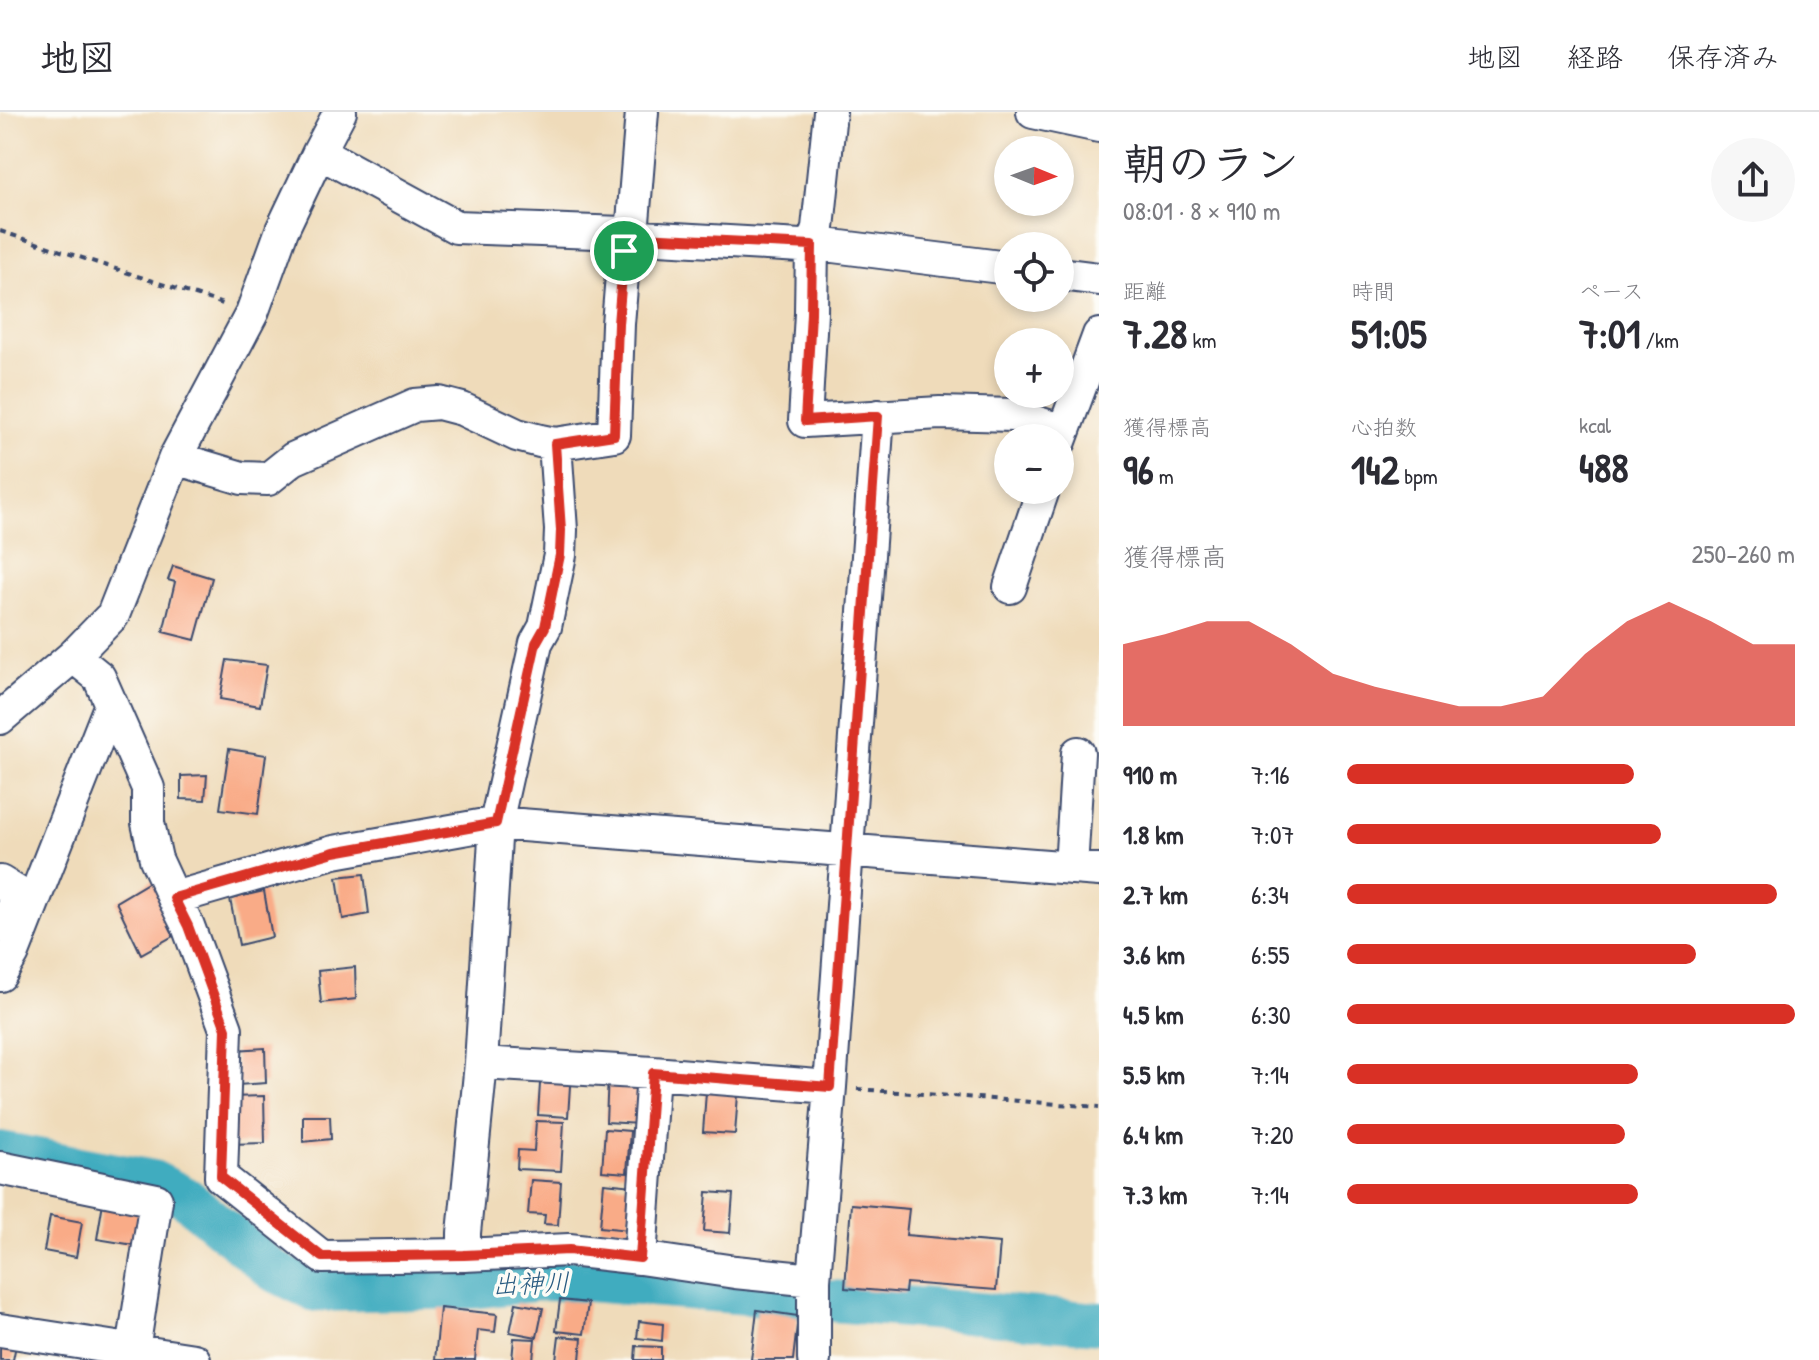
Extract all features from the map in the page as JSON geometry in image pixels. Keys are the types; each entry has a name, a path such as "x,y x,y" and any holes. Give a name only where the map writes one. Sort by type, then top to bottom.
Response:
{"street":[{"path":"7,703 73,656 113,615 175,458 252,313 282,230 340,112"},
{"path":"175,458 242,478 268,479 293,459 415,405 439,403 462,409 517,435 555,444 614,435 624,251 633,222 642,112"},
{"path":"830,112 818,228 812,245 805,421 940,413 1013,415 1034,424"},
{"path":"1033,112 1099,126"},
{"path":"319,152 456,227 825,245 994,266"},
{"path":"1074,276 1099,279"},
{"path":"1066,424 1099,335"},
{"path":"814,1360 814,1295 878,416"},
{"path":"464,1255 481,1063 496,823 536,643 545,627 560,555 555,444"},
{"path":"1010,587 1038,504"},
{"path":"73,656 99,677 148,788 148,823 156,859 188,926 226,1029 221,1177 322,1257 569,1250 735,1272 814,1295"},
{"path":"0,975 13,953 111,704"},
{"path":"174,898 334,852 496,823 1085,869 1078,753"},
{"path":"0,882 18,893 0,937"},
{"path":"481,1063 830,1087"},
{"path":"640,1258 653,1073"},
{"path":"0,1168 156,1200 133,1350"},
{"path":"0,1330 194,1360"}],"path":[{"path":"0,231 252,313"},
{"path":"830,1087 1099,1107"}],"building":[{"path":"173,566 212,578 195,640 163,632 175,582 168,580"},
{"path":"227,660 267,665 260,706 220,699"},
{"path":"229,749 266,755 258,814 220,809"},
{"path":"207,775 205,800 181,799 181,776"},
{"path":"364,874 369,914 343,919 337,877"},
{"path":"153,880 180,932 141,954 116,902"},
{"path":"264,891 272,937 239,945 230,899"},
{"path":"355,967 356,999 321,1003 318,971"},
{"path":"265,1048 266,1083 238,1085 235,1050"},
{"path":"541,1068 571,1070 568,1117 538,1115"},
{"path":"608,1074 642,1077 640,1124 606,1122"},
{"path":"707,1079 739,1081 735,1134 703,1132"},
{"path":"264,1096 265,1143 230,1144 229,1097"},
{"path":"303,1116 330,1116 331,1139 303,1142"},
{"path":"536,1121 564,1122 561,1171 517,1169 518,1150 534,1151"},
{"path":"605,1129 630,1131 627,1173 602,1171"},
{"path":"531,1180 561,1182 558,1225 544,1224 545,1215 528,1214"},
{"path":"604,1183 633,1186 629,1230 600,1227"},
{"path":"707,1192 733,1194 730,1233 704,1231"},
{"path":"104,1196 140,1202 134,1245 97,1239"},
{"path":"851,1204 909,1209 906,1235 1000,1243 996,1290 906,1283 905,1293 845,1288"},
{"path":"50,1216 82,1222 76,1257 44,1251"},
{"path":"560,1300 588,1303 584,1334 556,1331"},
{"path":"516,1303 543,1308 537,1337 510,1332"},
{"path":"440,1308 497,1314 495,1332 478,1330 475,1360 435,1360"},
{"path":"757,1310 798,1316 793,1360 751,1360"},
{"path":"639,1321 663,1324 662,1341 637,1338"},
{"path":"559,1336 582,1338 580,1360 556,1360"},
{"path":"514,1338 535,1339 533,1360 512,1360"},
{"path":"0,1342 16,1345 13,1360 0,1360"},
{"path":"636,1346 661,1347 661,1360 635,1360"}],"waterway":[{"name":"出神川","path":"0,1152 153,1181 185,1197 274,1271 315,1291 473,1288 542,1280 589,1281 1099,1323"}],"route":[{"path":"630,234 812,245 805,421 878,416 830,1087 653,1073 640,1258 569,1250 322,1257 221,1177 226,1029 188,926 174,898 334,852 496,823 536,643 545,627 560,555 555,444 614,435 624,251 630,234"}]}
